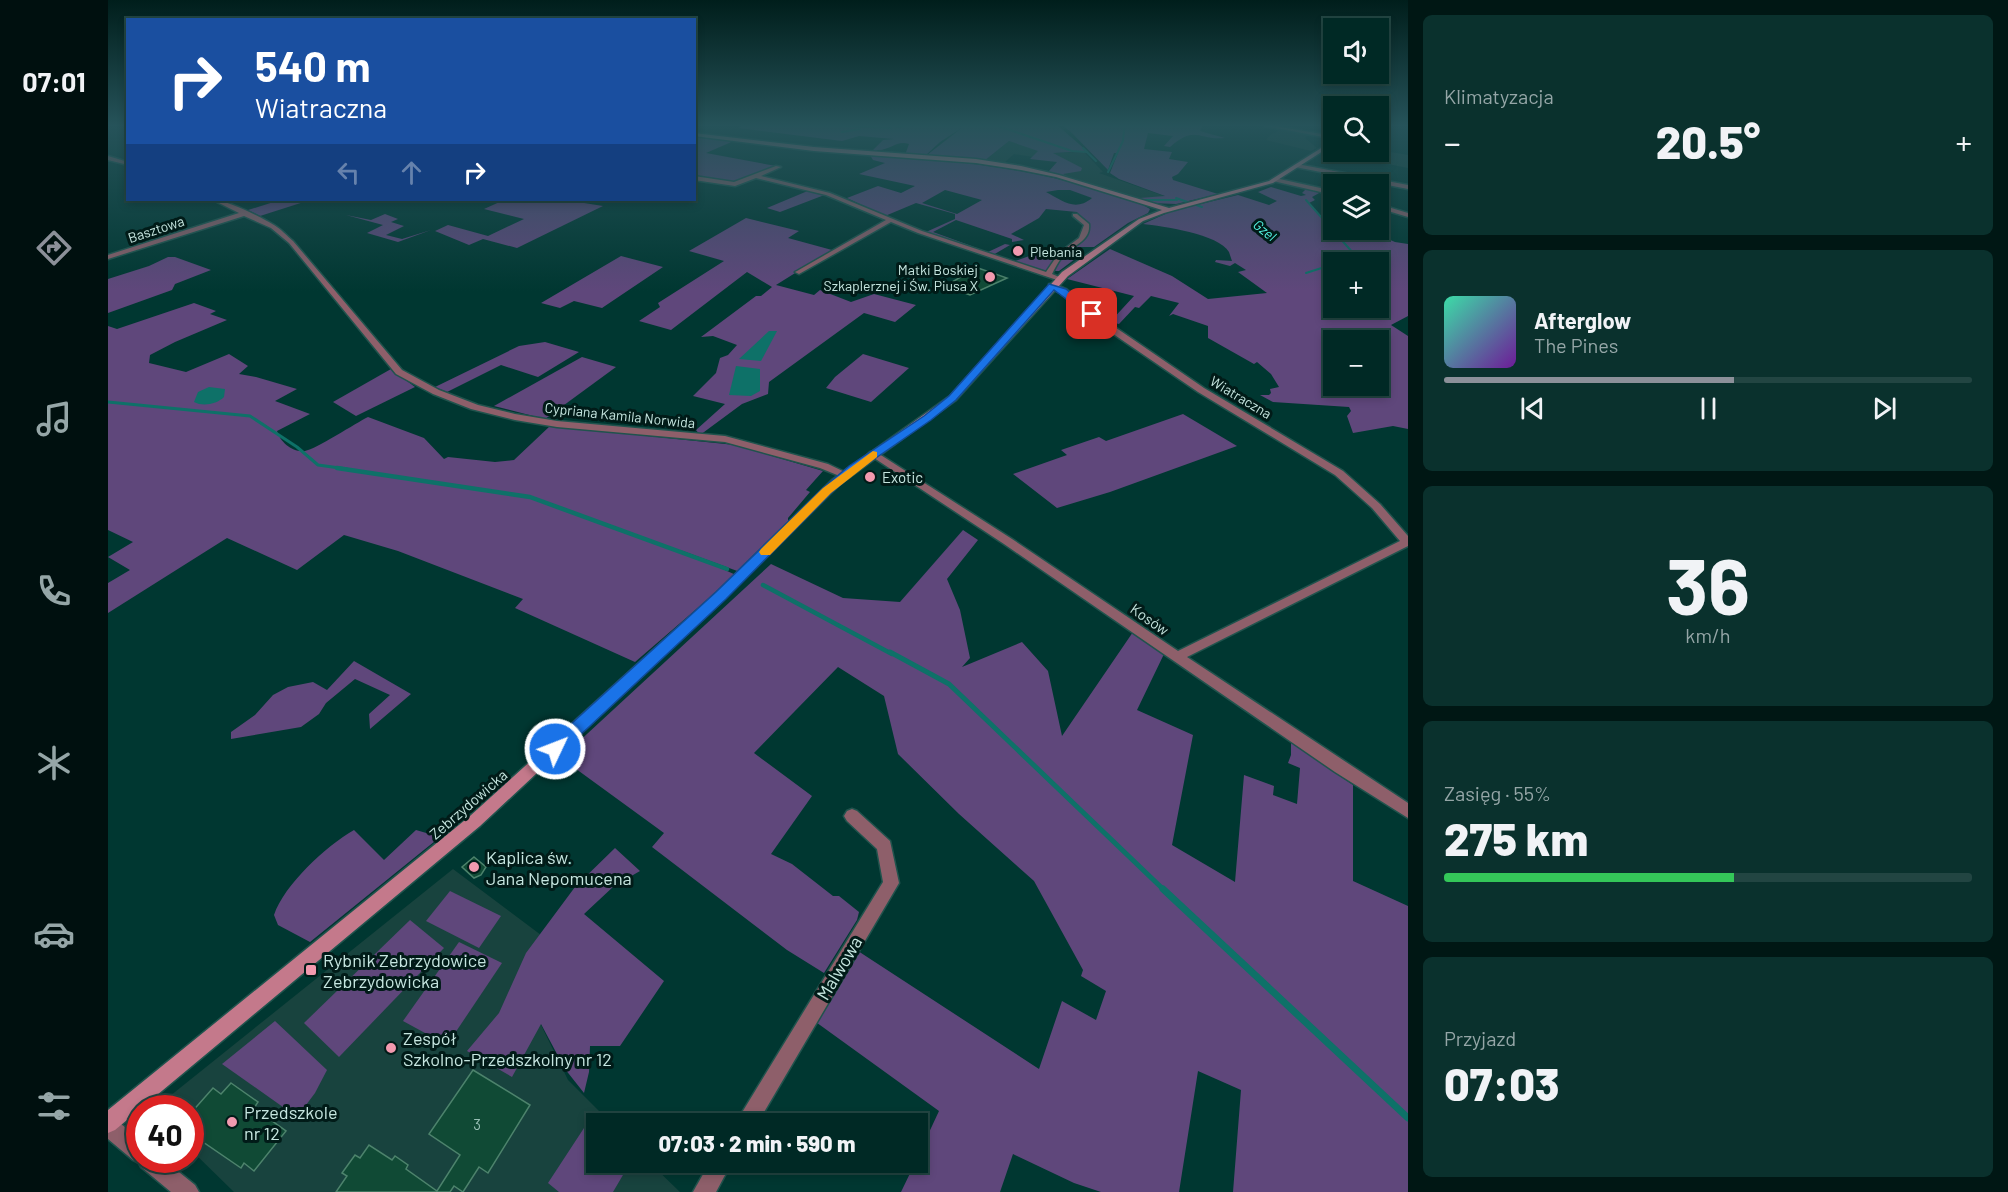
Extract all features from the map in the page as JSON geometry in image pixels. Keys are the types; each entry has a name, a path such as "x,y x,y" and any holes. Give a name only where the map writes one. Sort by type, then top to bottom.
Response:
{"street":[{"path":"705,180 735,184 746,180"},
{"name":"Wiatraczna","path":"770,180 828,194 1053,280 1063,291 1114,332 1201,390 1339,473 1376,506 1408,542 1177,657"},
{"path":"1069,180 1168,210"},
{"path":"1275,180 1323,191"},
{"name":"Zebrzydowicka","path":"108,1123 475,821 721,595 815,501 846,474 928,418 952,398 1053,280 1141,220 1168,210 1275,180"},
{"path":"1369,180 1408,187"},
{"name":"Cypriana Kamila Norwida","path":"218,201 273,227 291,242 399,372 422,387 465,403 556,424 725,439 747,443 846,474"},
{"path":"1389,209 1408,215"},
{"name":"Basztowa","path":"108,257 246,213"},
{"path":"1053,280 1061,254 1078,243 1086,232 1086,225 1075,214"},
{"path":"799,272 891,220"},
{"name":"Kosów","path":"873,454 1001,537 1316,752 1408,811"},
{"name":"Malwowa","path":"752,1113 891,883 884,846 852,816"},
{"path":"108,1130 114,1131 126,1141"},
{"path":"164,1173 188,1192"},
{"path":"704,1192 715,1173"}],"shaded area":[{"path":"711,180 740,180 731,183"},
{"path":"885,180 1060,180 1116,195 1150,209 1148,213 1128,223 1094,247 1080,247 1069,256 1075,259 1059,271 1055,271 1061,259 1089,229 1077,212 1046,209 1039,218 1011,234 1024,240 1012,242 1012,239 956,220 933,232 988,252 1005,244 1010,245 993,255 926,232 955,219 955,214 916,203 885,216 847,198 878,186 901,193 915,186","holes":["945,190 982,200 957,214 922,203","1070,190 1092,198 1074,205 1046,192"]},
{"path":"1076,180 1118,180 1167,197 1139,198"},
{"path":"1121,180 1173,180 1218,194 1176,204 1152,203 1139,198 1165,196"},
{"path":"1271,187 1301,196 1306,195 1302,193 1306,189 1323,192 1312,197 1315,200 1309,203 1323,218 1323,240 1389,239 1408,244 1408,316 1391,325 1408,336 1408,429 1393,426 1353,433 1347,416 1351,411 1349,407 1273,402 1260,395 1269,395 1270,389 1279,387 1271,374 1257,362 1254,364 1208,338 1208,326 1173,314 1169,316 1179,303 1151,296 1139,308 1135,307 1119,324 1110,322 1134,296 1067,279 1110,249 1172,276 1208,299 1267,293 1238,272 1246,270 1235,263 1230,266 1215,262 1216,260 1232,261 1229,252 1214,240 1189,232 1143,224 1172,211 1238,195 1269,205 1277,201 1258,192"},
{"path":"810,190 827,194 780,212 767,208"},
{"path":"277,201 307,201 260,216 248,210"},
{"path":"502,201 571,201 603,206 517,248 483,239 469,245 435,231 448,225 488,236 524,219 484,209"},
{"path":"385,214 398,219 391,222 404,226 386,235 402,239 431,230 398,242 367,233 383,225 346,215 371,220"},
{"path":"746,218 799,231 788,238 832,250 776,285 814,295 820,290 851,302 874,294 916,305 895,322 864,313 769,382 768,394 742,404 700,435 696,430 725,404 693,396 716,373 720,358 728,355 737,345 713,336 701,337 756,296 761,296 772,287 747,272 671,330 639,321 660,307 658,303 724,261 689,251"},
{"path":"1035,254 1056,261 1048,273 1015,261"},
{"path":"621,256 663,267 602,308 574,301 560,308 541,303"},
{"path":"168,257 175,257 211,270 175,284 172,290 108,313 108,279 149,266"},
{"path":"194,303 216,311 210,314 227,320 150,355 149,363 186,372 229,354 248,366 239,374 297,389 275,401 310,414 277,431 284,443 296,450 310,449 368,417 424,438 444,459 448,457 495,462 514,460 550,426 735,445 823,471 806,490 810,492 788,518 788,523 740,572 680,550 736,575 635,662 515,608 523,599 398,551 344,535 297,570 227,538 108,613 108,583 130,570 108,557 133,542 108,530 108,326 117,329"},
{"path":"545,342 579,352 538,377 501,365 447,392 435,387 519,346"},
{"path":"863,354 909,368 871,402 826,388 835,377"},
{"path":"582,357 616,367 545,419 494,406"},
{"path":"391,369 415,387 356,416 333,402"},
{"path":"1183,414 1237,446 1110,492 1057,508 1013,474 1067,455 1061,450 1099,437 1106,441"},
{"path":"963,530 978,540 947,579 960,610 970,658 962,667 1022,642 1048,671 1062,736 1133,632 1164,654 1137,710 1193,735 1172,845 1235,882 1244,775 1274,786 1273,795 1297,804 1300,768 1288,763 1291,755 1291,742 1353,785 1353,881 1408,906 1408,1192 1233,1192 1241,1090 1198,1071 1179,1192 1101,1192 1074,1183 1013,1154 1000,1192 901,1192 910,1173 928,1173 928,1135 939,1111 813,1020 858,951 1039,1069 1062,1001 1096,1020 1106,991 1081,976 1083,970 1034,881 959,814 898,754 884,696 838,667 754,753 812,796 771,854 792,864 833,896 839,896 859,912 857,920 824,973 787,950 652,847 664,833 561,758 771,564 843,598 900,602"},
{"path":"354,661 411,694 370,729 369,714 390,695 355,679 326,703 319,714 301,727 231,739 231,732 255,715 273,695 288,687 313,682 327,690"},
{"path":"354,830 384,860 416,830 440,837 310,942 278,925 274,915 279,903 296,879 319,856"},
{"path":"615,848 640,871 614,886 584,914 664,981 620,1046 590,1046 589,1072 584,1093 565,1069 541,1024 512,1077 467,1051 499,1013 526,953 575,887"},
{"name":"Zespół Szkolno-Przedszkolny nr 12","path":"453,869 549,941 519,980 568,1080 601,1113 586,1113 586,1173 660,1173 680,1192 234,1192 204,1163 204,1095 171,1095"},
{"path":"450,891 501,916 479,948 426,921"},
{"path":"410,920 444,948 339,1057 304,1023"},
{"path":"459,942 502,963 447,1045 403,1021"},
{"path":"275,1021 327,1070 315,1093 297,1117 222,1064"},
{"path":"584,1128 586,1130 586,1173 624,1173 613,1192 559,1192 548,1183"}],"water":[{"path":"769,331 777,331 761,361 739,359"},
{"path":"736,366 760,369 760,391 751,396 729,395"},
{"path":"209,387 225,389 224,397 210,404 194,402 198,392"}],"building":[{"path":"978,268 1007,278 970,295 945,286 966,274 966,269"},
{"name":"Kaplica św. Jana Nepomucena","path":"474,857 486,867 481,875 474,878 462,867"},
{"path":"473,1070 530,1105 488,1173 479,1167 463,1192 454,1186 450,1192 336,1192 347,1176 342,1173 355,1155 360,1158 369,1145 392,1160 395,1156 408,1165 406,1169 437,1191 460,1155 429,1134"},
{"name":"Przedszkole nr 12","path":"231,1083 258,1102 254,1108 286,1131 254,1171 244,1163 241,1168 204,1143 204,1098 213,1088 221,1094"}],"waterway":[{"name":"Gzel","path":"1176,198 1202,207"},
{"path":"1144,200 1177,200"},
{"path":"1306,200 1352,252"},
{"path":"1306,273 1323,268"},
{"path":"108,402 250,416 297,447 318,465 347,469"},
{"path":"337,468 530,497 727,569"},
{"path":"763,585 892,654"},
{"path":"890,652 949,684 1164,890"},
{"path":"1163,889 1408,1118"}],"slow traffic":[{"path":"765,552 827,490 873,454"}],"place":[{"name":"Plebania","path":"1018,251"},
{"name":"Matki Boskiej Szkaplerznej i Św. Piusa X","path":"990,277"},
{"name":"Exotic","path":"870,477"},
{"name":"Kaplica św. Jana Nepomucena","path":"474,867"},
{"name":"Rybnik Zebrzydowice Zebrzydowicka","path":"311,970"},
{"name":"Zespół Szkolno-Przedszkolny nr 12","path":"391,1048"},
{"name":"Przedszkole nr 12","path":"232,1122"}],"route":[{"path":"555,749 760,558 827,490 873,454 928,418 952,398 976,374 1052,286 1063,291 1092,314"}]}
